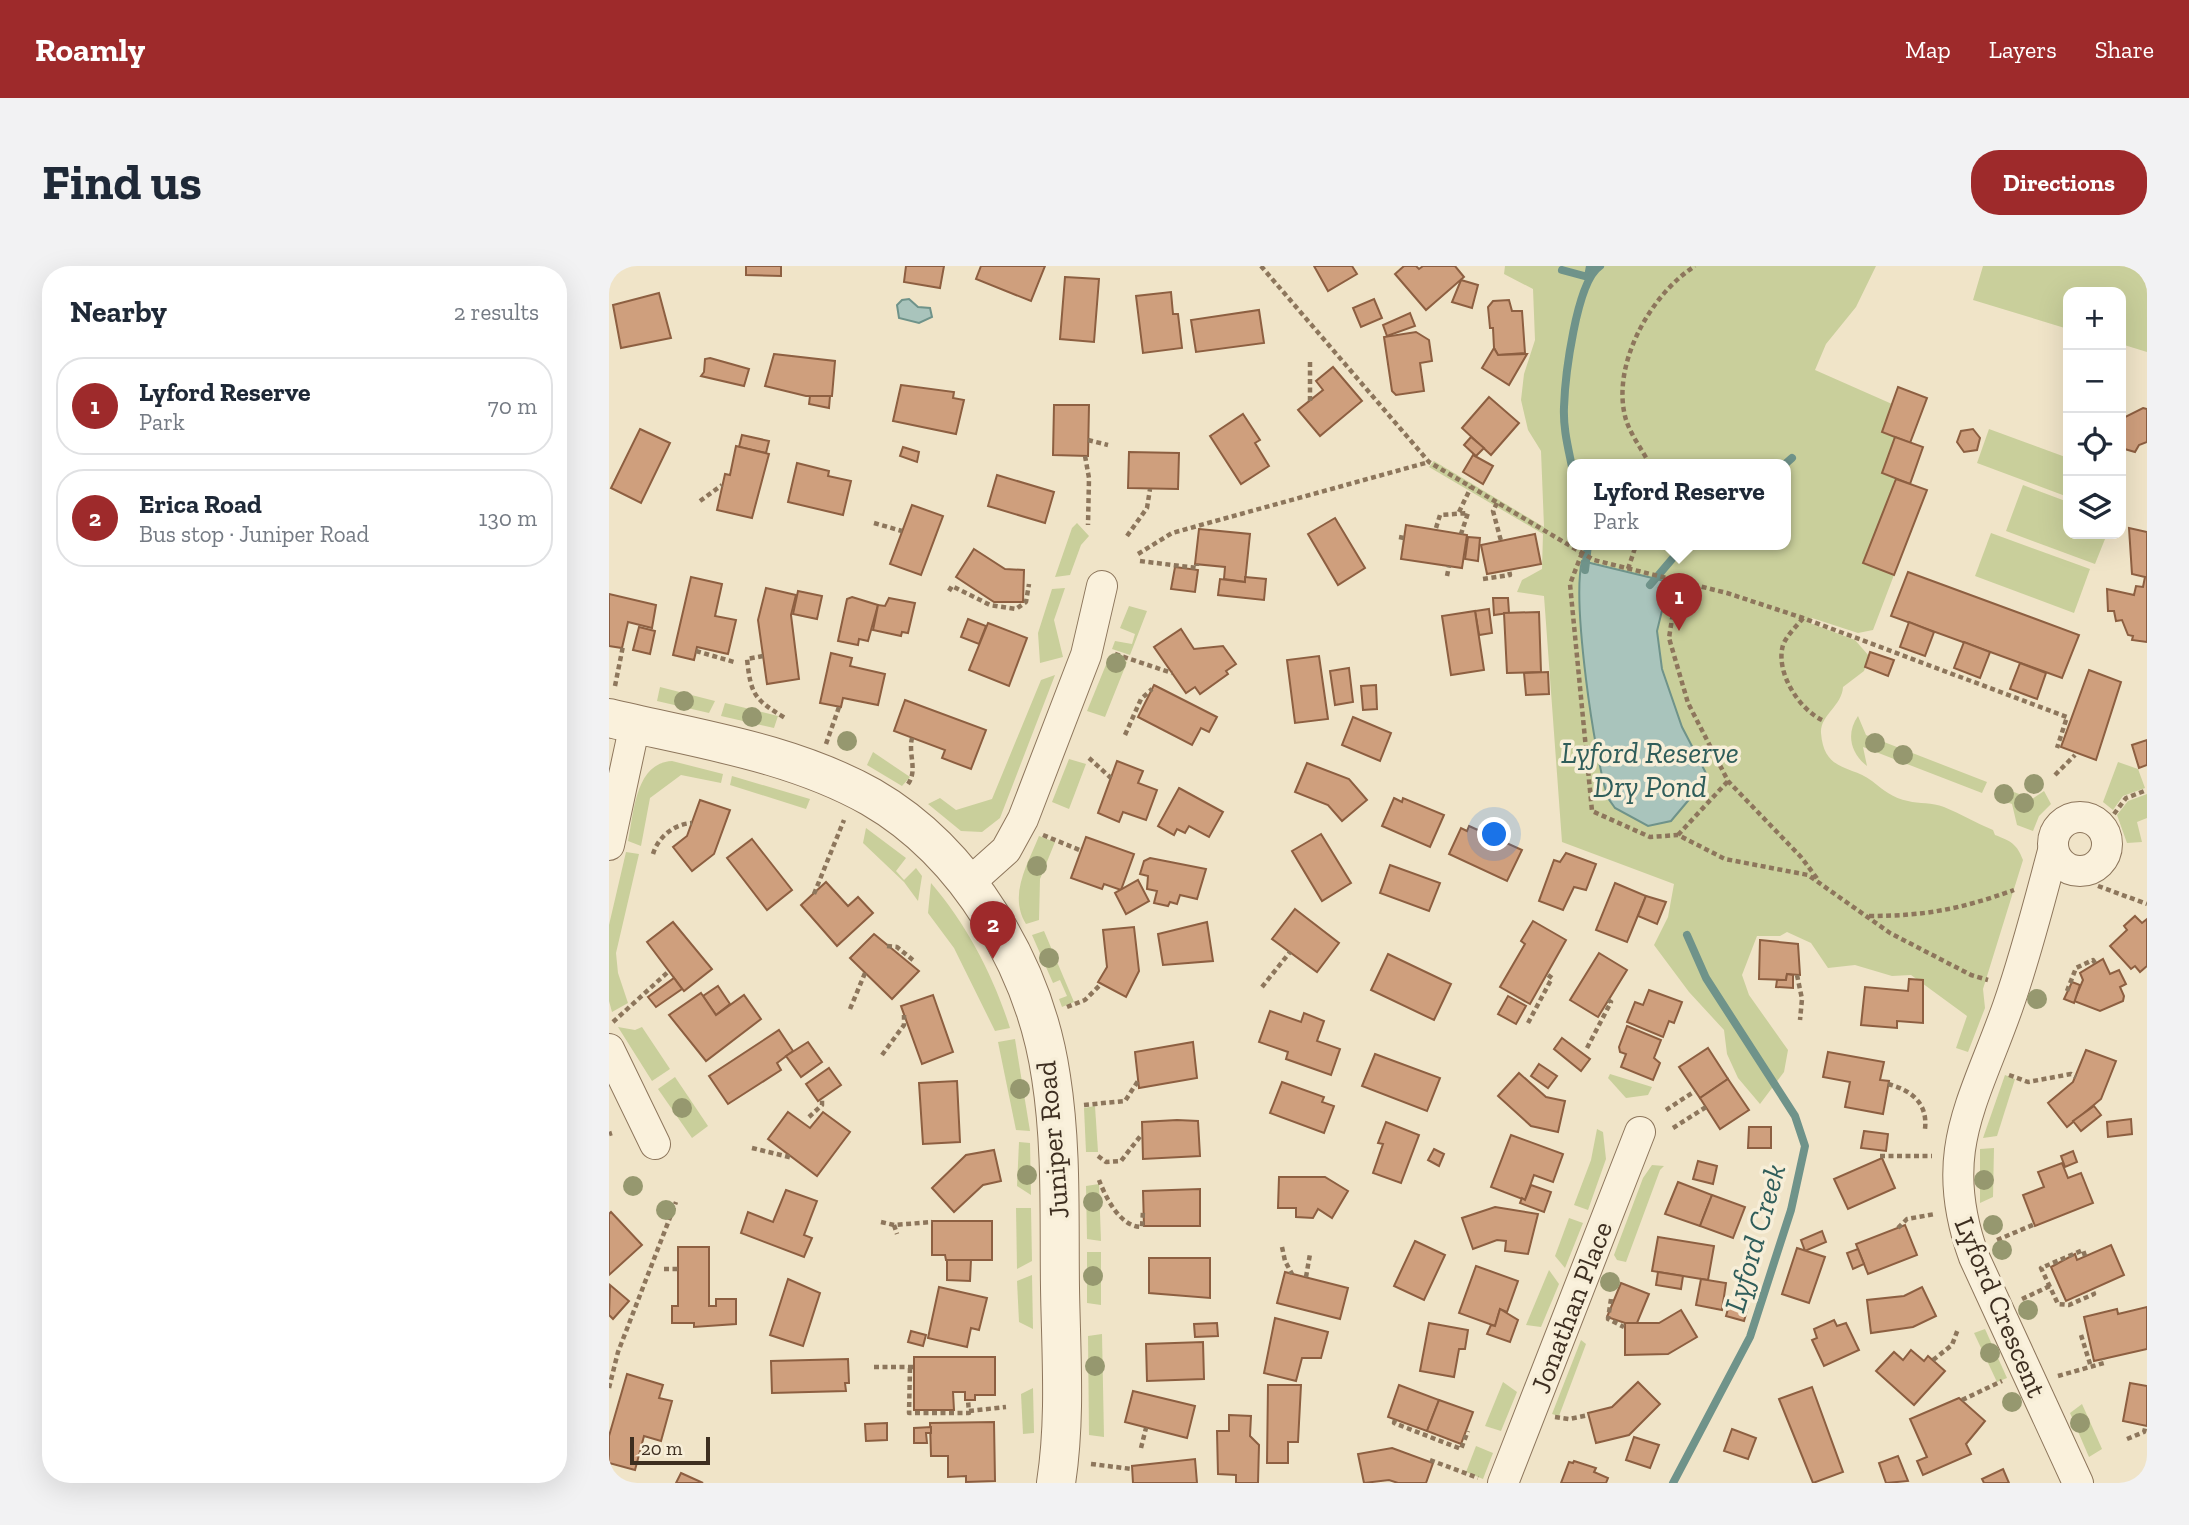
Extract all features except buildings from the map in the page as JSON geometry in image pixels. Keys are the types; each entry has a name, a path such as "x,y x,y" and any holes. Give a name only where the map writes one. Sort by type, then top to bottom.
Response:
{"street":[{"path":"968,884 1006,850 1023,819 1086,655 1102,586"},
{"path":"609,845 622,721"},
{"name":"Juniper Road","path":"622,721 781,759 841,782 870,797 914,828 968,884 993,921 1019,972 1037,1019 1051,1075 1059,1171 1062,1373 1061,1440 1056,1483"},
{"name":"Lyford Crescent","path":"2032,926 2044,908 2090,879 2106,850 2105,833 2094,820 2077,817 2062,823 2053,835 2053,851 2032,926 2009,1004 1962,1130 1956,1165 1958,1200 1974,1257 2078,1483"},
{"path":"2053,851 2067,869 2090,879"},
{"path":"611,1035 655,1144"},
{"name":"Jonathan Place","path":"1503,1483 1640,1132"}],"path":[{"path":"1261,266 1429,462 1567,545"},
{"path":"1647,459 1625,416 1622,383 1625,366 1640,328 1678,280 1695,266"},
{"path":"1310,359 1310,401"},
{"path":"1088,440 1108,445"},
{"path":"1086,456 1089,478 1088,524"},
{"path":"1139,554 1173,533 1429,462"},
{"path":"700,501 722,485"},
{"path":"1459,512 1471,487"},
{"path":"1127,536 1147,508 1150,489"},
{"path":"1497,503 1493,510 1501,541"},
{"path":"1436,528 1440,515 1468,513 1461,534"},
{"path":"874,523 902,531"},
{"path":"1575,550 1594,560 1628,567 1803,618 2067,717 2057,748"},
{"path":"1628,567 1634,550"},
{"path":"1581,554 1570,584 1592,811 1650,837 1678,835 1725,859 1791,870 1819,882 1890,933 1971,975 1989,980"},
{"path":"1140,561 1197,568 1197,564"},
{"path":"1447,576 1449,566"},
{"path":"1483,579 1510,575 1509,570"},
{"path":"1677,581 1669,622 1671,653 1688,703 1728,781 1801,857 1819,882"},
{"path":"949,591 952,586 990,606 1016,609 1026,602 1029,584"},
{"path":"1803,618 1785,642 1783,660 1801,705 1822,720"},
{"path":"617,677 623,646"},
{"path":"1108,651 1172,673"},
{"path":"696,652 734,662"},
{"path":"763,656 747,659 751,690 760,702 785,718"},
{"path":"1125,735 1140,699 1152,689"},
{"path":"831,731 839,707"},
{"path":"912,738 912,778"},
{"path":"2055,775 2075,755"},
{"path":"1089,758 1111,778"},
{"path":"1678,835 1728,781"},
{"path":"2114,814 2126,798 2147,790"},
{"path":"653,854 664,835 677,827 692,823"},
{"path":"814,894 841,825"},
{"path":"1056,840 1081,851"},
{"path":"2090,879 2147,904"},
{"path":"1868,916 1918,916 1946,911 2018,888"},
{"path":"887,946 897,947 913,960"},
{"path":"1262,987 1290,952"},
{"path":"2067,990 2076,968 2093,960 2095,963"},
{"path":"611,1035 669,971"},
{"path":"850,1009 865,973"},
{"path":"1528,1023 1552,978 1548,975"},
{"path":"1797,975 1802,999 1800,1020"},
{"path":"1075,1004 1085,1000 1101,984"},
{"path":"1587,1048 1611,1002 1608,1000"},
{"path":"882,1055 904,1026 904,1015"},
{"path":"2015,1077 2028,1082 2076,1076"},
{"path":"1094,1104 1125,1101 1138,1081"},
{"path":"1888,1084 1907,1090 1919,1101 1925,1114 1924,1129"},
{"path":"1665,1110 1695,1091"},
{"path":"809,1117 822,1105 822,1098"},
{"path":"1673,1128 1706,1107"},
{"path":"1098,1156 1105,1162 1121,1161 1142,1134"},
{"path":"752,1147 793,1158"},
{"path":"1880,1155 1924,1156"},
{"path":"1099,1180 1106,1197 1129,1224 1142,1227 1143,1211"},
{"path":"609,1388 618,1352 676,1202"},
{"path":"1898,1228 1907,1219 1929,1215"},
{"path":"881,1222 894,1225 932,1222"},
{"path":"2004,1237 2035,1224"},
{"path":"894,1225 897,1234"},
{"path":"1282,1247 1292,1274"},
{"path":"2085,1256 2083,1250 2041,1268 2058,1304 2069,1305 2094,1294 2092,1289"},
{"path":"1306,1277 1310,1254"},
{"path":"664,1269 678,1269"},
{"path":"2031,1295 2050,1286"},
{"path":"1611,1299 1608,1319 1624,1327"},
{"path":"1933,1360 1952,1345 1958,1329"},
{"path":"2081,1335 2091,1367"},
{"path":"2067,1373 2104,1363 2103,1359"},
{"path":"874,1367 912,1367 909,1413 1006,1407"},
{"path":"1962,1400 1997,1383"},
{"path":"968,1400 969,1411"},
{"path":"1557,1418 1589,1415"},
{"path":"1395,1420 1394,1423 1461,1449 1468,1431"},
{"path":"2127,1438 2144,1432 2146,1425"},
{"path":"1141,1448 1146,1428"},
{"path":"1430,1460 1465,1474"},
{"path":"1103,1464 1132,1469"}],"green space":[{"path":"1505,266 1876,266 1856,307 1826,344 1815,370 1892,404 1882,432 1895,437 1882,473 1896,479 1863,563 1894,575 1873,630 1858,633 1812,618 1810,623 1855,640 1869,656 1864,671 1843,687 1839,700 1824,721 1821,733 1827,755 1840,766 1864,776 1898,798 1939,805 1993,830 1995,835 2013,844 2021,855 2023,860 1983,989 1985,1008 1968,1052 1956,1048 1967,1016 1911,975 1892,976 1855,965 1828,968 1811,943 1787,932 1780,936 1757,936 1742,975 1749,995 1788,1050 1784,1072 1760,1104 1738,1078 1727,1054 1724,1030 1689,992 1654,945 1668,917 1674,884 1562,842 1544,596 1517,592 1522,580 1542,569 1543,534 1429,467 1434,461 1544,527 1541,451 1528,430 1521,400 1524,374 1535,340 1533,289 1504,274"},
{"path":"1983,266 2147,266 2147,352 2126,346 2126,287 2063,287 2063,327 1973,300"},
{"path":"1989,429 2063,456 2063,495 1977,463"},
{"path":"2023,485 2063,500 2063,539 2105,539 2095,564 2006,531"},
{"path":"1077,523 1089,536 1081,545 1070,575 1055,577 1072,528"},
{"path":"1991,533 2090,569 2074,613 1975,576"},
{"path":"1065,588 1054,620 1063,657 1040,663 1038,633 1052,589"},
{"path":"1129,606 1147,611 1130,655 1112,649 1115,641 1132,644 1135,634 1120,628"},
{"path":"1110,655 1127,662 1105,717 1087,711"},
{"path":"1055,675 1000,818 982,832 961,831 928,804 940,798 956,810 992,799 1041,680"},
{"path":"660,687 715,701 709,713 657,701"},
{"path":"725,703 778,716 774,728 721,716"},
{"path":"1858,716 1866,735 1987,782 1982,793 1863,747 1867,766 1857,755 1852,742 1852,729"},
{"path":"873,752 910,777 902,786 867,765"},
{"path":"1069,759 1086,764 1069,809 1052,802"},
{"path":"672,761 723,774 721,783 681,775 650,798 641,846 628,841 638,791 643,780 650,770"},
{"path":"2118,762 2138,769 2145,788 2123,796 2113,810 2103,802"},
{"path":"732,776 810,799 806,809 730,785"},
{"path":"2001,787 2032,799 2044,791 2051,804 2039,816 2033,831 2017,825 2012,804 1997,799"},
{"path":"2147,794 2147,818 2137,822 2142,842 2127,843 2117,815 2128,801"},
{"path":"866,828 906,858 896,871 904,880 916,868 922,876 918,901 904,882 863,843"},
{"path":"1039,836 1055,842 1040,879 1039,920 1026,924 1021,913 1019,891"},
{"path":"626,852 639,854 616,953 618,973 628,1003 612,1012 609,1001 609,925"},
{"path":"931,883 978,951 1010,1028 995,1031 954,948 928,913"},
{"path":"1044,931 1074,1002 1062,1007 1059,999 1067,996 1060,980 1053,983 1032,935"},
{"path":"618,1027 635,1030 642,1027 670,1069 652,1081"},
{"path":"1015,1039 1030,1131 1016,1130 998,1042"},
{"path":"1610,1074 1652,1087 1648,1095 1626,1098 1608,1078"},
{"path":"2005,1075 2015,1079 1997,1136 1983,1138"},
{"path":"675,1077 708,1126 692,1138 658,1089"},
{"path":"1095,1106 1098,1152 1086,1152 1084,1108"},
{"path":"1597,1129 1603,1132 1606,1159 1588,1210 1574,1205 1591,1160"},
{"path":"1019,1142 1030,1143 1031,1195 1017,1186"},
{"path":"1994,1148 1993,1197 1980,1203 1980,1149"},
{"path":"1652,1165 1664,1166 1660,1170 1626,1262 1617,1260 1614,1255 1643,1178"},
{"path":"1099,1184 1101,1241 1087,1239 1086,1186"},
{"path":"1016,1208 1031,1208 1032,1261 1017,1269"},
{"path":"1569,1218 1583,1223 1565,1268 1555,1256"},
{"path":"1087,1252 1101,1252 1101,1305 1087,1303"},
{"path":"1549,1270 1559,1284 1541,1327 1526,1325"},
{"path":"1032,1275 1033,1329 1019,1322 1017,1281"},
{"path":"1985,1329 2007,1378 1997,1382 1974,1333"},
{"path":"1102,1334 1104,1437 1089,1435 1088,1336"},
{"path":"1581,1340 1586,1344 1559,1416 1552,1414"},
{"path":"1503,1382 1517,1392 1501,1431 1485,1426"},
{"path":"1033,1388 1034,1433 1023,1434 1021,1394"},
{"path":"2082,1404 2102,1449 2089,1457 2070,1413"},
{"path":"1476,1446 1493,1453 1483,1479 1466,1472"}],"water":[{"path":"909,299 918,307 930,308 932,317 919,323 899,318 897,305 902,300"},
{"name":"Lyford Reserve Dry Pond","path":"1582,561 1669,582 1657,631 1662,669 1682,727 1708,777 1671,821 1648,826 1615,808 1608,798 1597,749 1582,643"}],"waterway":[{"path":"1562,270 1588,277 1590,266"},
{"name":"Lyford Creek","path":"1570,459 1564,415 1573,332 1584,291 1600,266"},
{"name":"Lyford Creek","path":"1585,570 1587,550"},
{"path":"1650,585 1680,550"},
{"name":"Lyford Creek","path":"1673,1483 1750,1337 1791,1210 1805,1146 1795,1116 1706,978 1687,935"}],"place":[{"name":"Lyford Reserve","path":"1679,631"},
{"name":"Erica Road","path":"993,959"}]}
